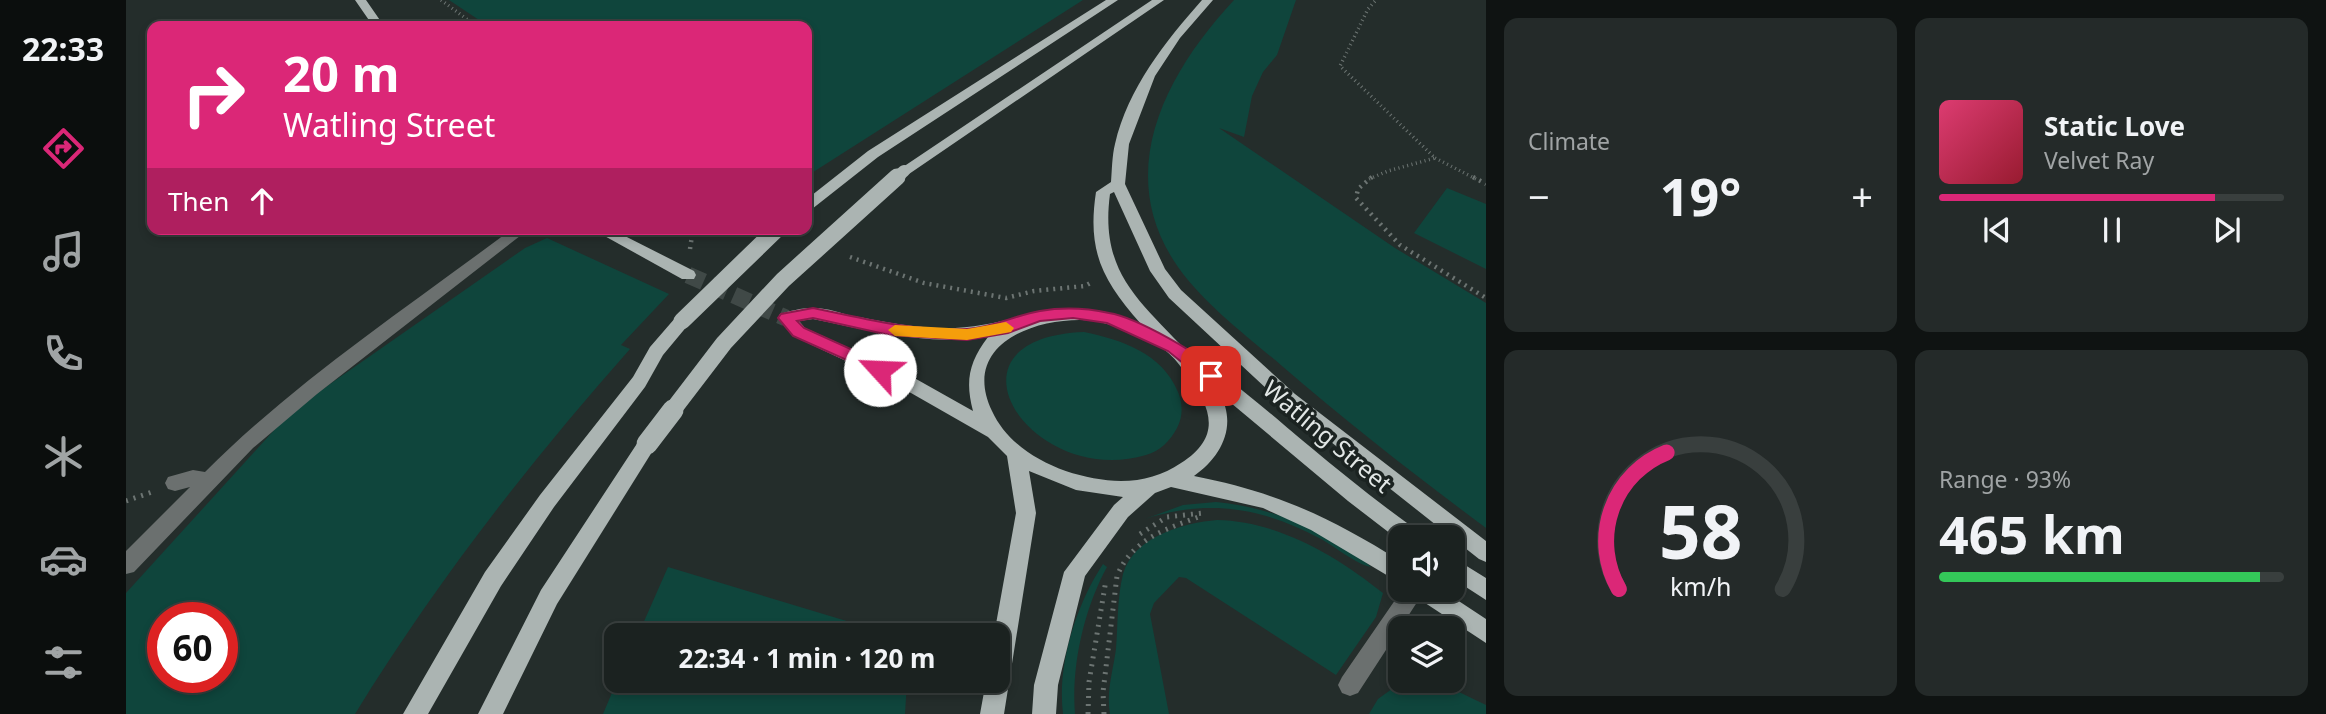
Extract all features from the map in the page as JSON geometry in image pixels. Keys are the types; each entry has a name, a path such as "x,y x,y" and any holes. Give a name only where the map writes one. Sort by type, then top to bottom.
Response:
{"main road":[{"path":"360,0 375,21"},
{"path":"812,202 873,153 1113,0"},
{"path":"490,714 549,597 647,444 724,343 775,289 904,171 1159,0"},
{"path":"1208,0 1176,36 1143,88 1122,144 1118,184 1158,271 1175,294 1289,399 1486,553"},
{"path":"1118,184 1103,192 1099,229 1104,255 1130,298 1175,349 1216,403 1219,424 1207,453 1192,467 1171,479 1149,486 1115,489 1079,484 1046,471 1016,453 995,432 904,380 799,332 786,318 813,313 889,330 967,334 1008,327 1038,316 1073,313 1110,318 1175,349"},
{"path":"611,235 688,275"},
{"path":"415,714 493,579 639,382 656,351 682,321 771,235"},
{"path":"995,432 978,402 975,373 986,347 1008,327"},
{"name":"Watling Street","path":"1175,349 1253,409 1317,467 1395,525"},
{"path":"992,714 1026,513 1016,453"},
{"path":"1171,479 1260,499 1289,510 1337,533 1388,565"},
{"path":"1044,714 1046,685 1075,572 1121,511 1149,486"},
{"path":"1465,575 1486,590"},
{"path":"1442,602 1486,632"}],"lane":[{"path":"126,565 246,443 301,397 514,235"},
{"path":"175,484 193,478 207,480"},
{"path":"1350,685 1406,602"}],"path":[{"path":"441,0 468,21"},
{"path":"1376,0 1368,9 1340,66 1435,158 1486,184"},
{"path":"1435,158 1368,178 1358,188 1356,198 1400,245 1486,298"},
{"path":"692,235 690,250 697,255"},
{"path":"850,257 925,283 1006,298 1034,291 1089,285 1091,278"},
{"path":"1104,714 1103,692 1117,576 1121,564 1161,529 1210,512 1167,517 1153,523 1133,539 1112,566"},
{"path":"1088,714 1089,682 1106,578"}],"green space":[{"path":"449,0 1083,0 812,173 812,21 480,21"},
{"path":"1234,0 1296,0 1277,55 1263,72 1252,96 1244,137 1219,128 1395,248 1486,303 1486,528 1357,429 1227,320 1178,267 1159,232 1149,196 1149,160 1156,126 1169,92 1187,59"},
{"path":"1447,188 1486,204 1486,269 1414,233"},
{"path":"547,238 669,294 621,345 630,349 555,436 484,526 417,618 355,714 126,714 126,593 277,427 320,391 525,248"},
{"path":"1084,332 1139,350 1162,367 1171,379 1178,392 1182,410 1177,428 1156,451 1146,455 1104,460 1066,451 1035,433 1014,408 1006,383 1013,359 1038,340"},
{"path":"1216,502 1257,509 1299,522 1338,542 1371,567 1297,527 1255,513 1234,509 1190,509 1145,519 1183,505"},
{"path":"1217,520 1240,522 1284,534 1346,566 1383,593 1376,617 1336,675 1186,578 1179,577 1154,603 1150,614 1169,714 1110,714 1109,690 1116,649 1120,592 1123,574 1129,561 1149,541 1162,534 1190,524"},
{"path":"1103,564 1107,567 1086,619 1077,657 1075,714 1063,714 1063,676 1071,636 1093,580"},
{"path":"668,567 853,623 643,623"},
{"path":"1388,692 1461,693 1486,705 1486,714 1369,714 1378,699"},
{"path":"612,693 906,693 905,714 603,714"}],"tunnel":[{"path":"688,275 786,318"}],"slow traffic":[{"path":"895,330 967,334 1006,328"}],"route":[{"path":"880,370 799,332 786,318 813,313 889,330 967,334 1008,327 1038,316 1073,313 1110,318 1173,347 1211,376"}]}
